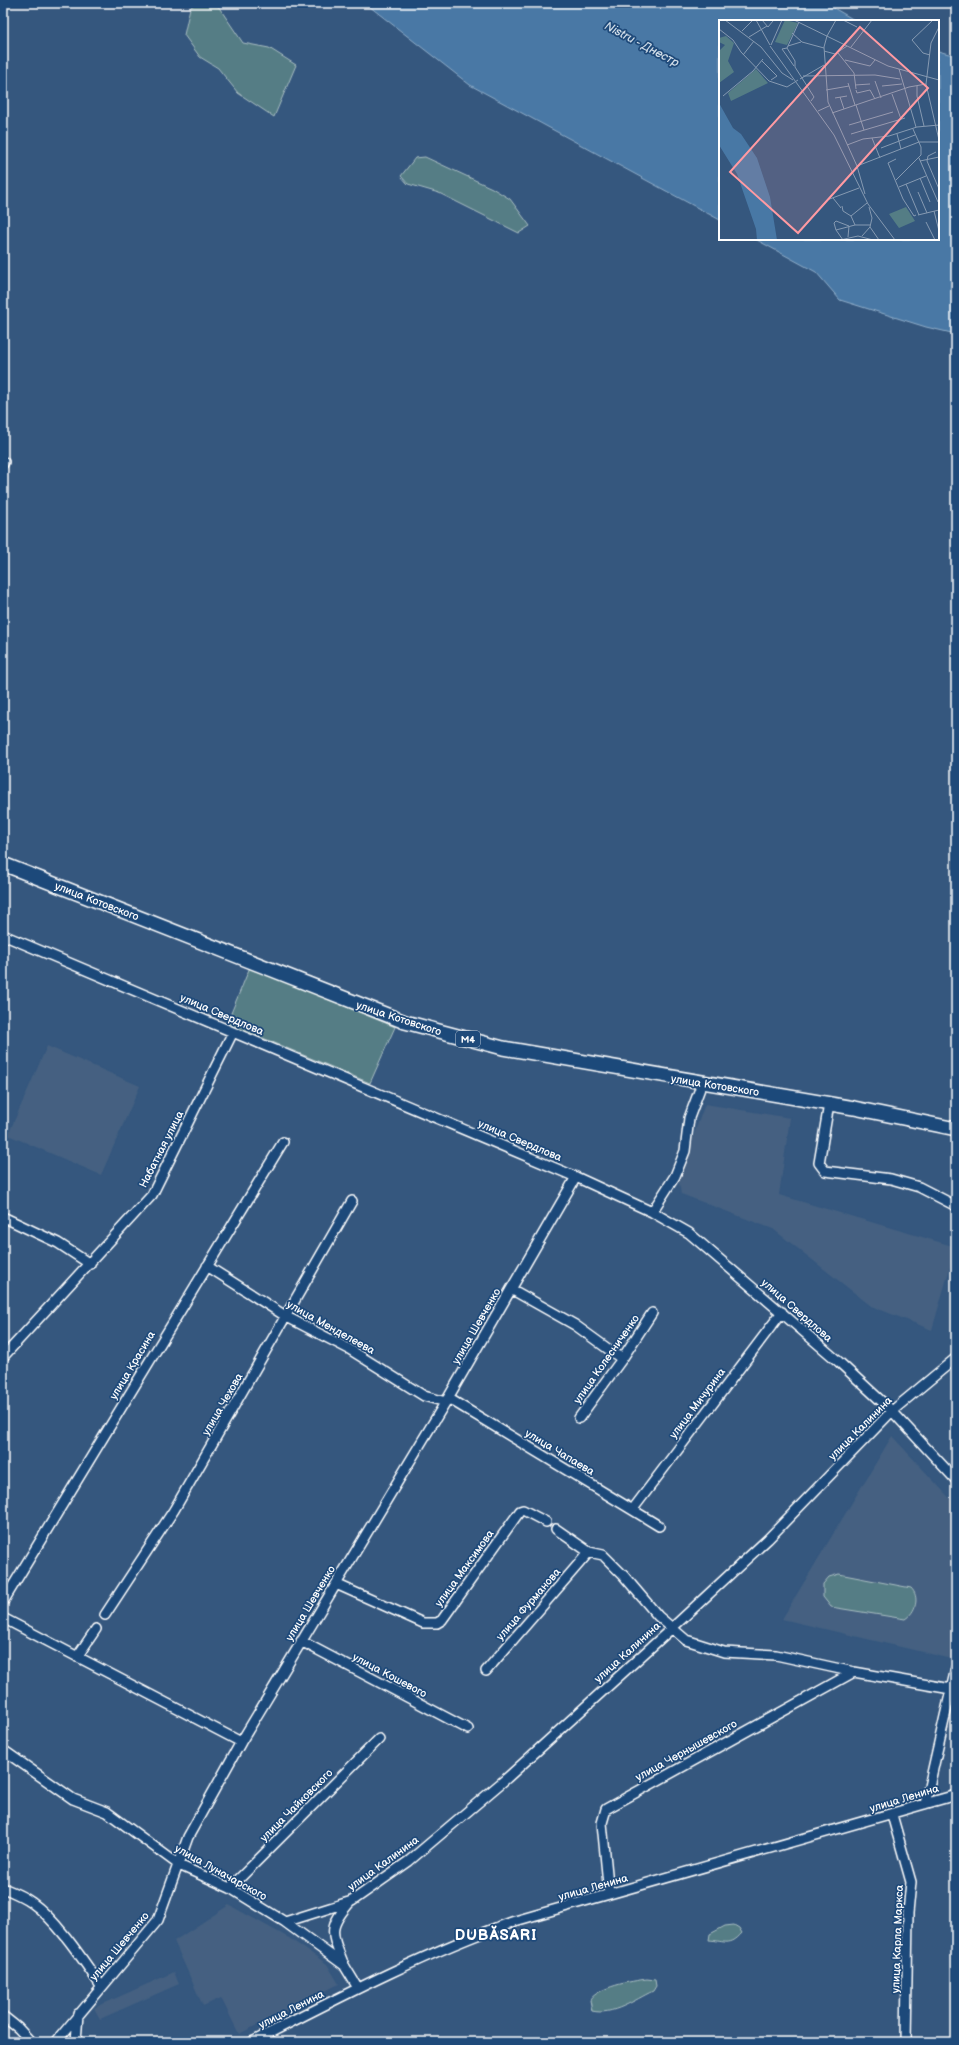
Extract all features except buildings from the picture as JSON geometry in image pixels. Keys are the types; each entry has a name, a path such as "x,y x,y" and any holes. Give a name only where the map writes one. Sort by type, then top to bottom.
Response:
{"highway":[{"name":"улица Котовского","path":"3,864 405,1022 503,1048 829,1104 956,1129"}],"street":[{"name":"улица Свердлова","path":"4,938 233,1032 576,1177 652,1212 689,1233 782,1312 892,1411 956,1480"},
{"name":"Набатная улица","path":"3,1357 152,1195 233,1032"},
{"path":"652,1212 669,1188 678,1170 685,1151 689,1118 702,1083"},
{"path":"829,1104 819,1163 825,1171 891,1179 919,1187 956,1206"},
{"name":"улица Красина","path":"3,1602 283,1142"},
{"name":"улица Шевченко","path":"56,2042 101,1986 155,1925 163,1909 188,1837 241,1742 447,1400 576,1177"},
{"name":"улица Чехова","path":"105,1616 174,1510 287,1317 352,1201"},
{"path":"3,1217 58,1243 90,1264"},
{"name":"улица Менделеева","path":"207,1266 287,1317 349,1349 424,1396 447,1400"},
{"path":"511,1289 575,1325 622,1360"},
{"name":"улица Мичурина","path":"633,1510 782,1312"},
{"name":"улица Колесниченко","path":"579,1418 622,1360 652,1313"},
{"name":"улица Калинина","path":"284,1922 352,1901 409,1861 507,1778 671,1629 768,1539 892,1411 956,1358"},
{"name":"улица Чапаева","path":"447,1400 659,1526"},
{"name":"улица Максимова","path":"336,1584 423,1623 438,1623 442,1620 517,1514 523,1510 546,1522"},
{"path":"556,1529 589,1552 603,1555 624,1576 658,1616 671,1629 686,1640 724,1652 776,1655 854,1672 951,1689"},
{"name":"улица Фурманова","path":"486,1671 589,1552"},
{"path":"3,1618 241,1742"},
{"path":"77,1657 96,1629"},
{"name":"улица Кошевого","path":"301,1641 468,1730"},
{"path":"925,1804 956,1668"},
{"name":"улица Чернышевского","path":"609,1894 602,1823 606,1809 854,1672"},
{"name":"улица Чайковского","path":"230,1888 379,1738"},
{"name":"улица Луначарского","path":"3,1750 73,1799 107,1812 179,1865 230,1888 284,1922 344,1965 358,1988"},
{"name":"улица Ленина","path":"252,2042 358,1988 471,1937 516,1921 892,1815 956,1795"},
{"name":"улица Карла Маркса","path":"892,1815 911,1882 908,1913 906,2042"},
{"path":"3,1888 31,1902 44,1913 71,1944 101,1986"},
{"path":"344,1965 333,1938 334,1925 340,1914 352,1901"},
{"path":"76,2042 78,2014"},
{"path":"3,2016 18,2028 31,2042"}],"shaded area":[{"path":"47,1046 140,1086 101,1175 8,1135"},
{"path":"705,1104 790,1118 779,1195 956,1247 932,1330 871,1306 773,1229 681,1194 678,1177"},
{"path":"892,1436 956,1505 956,1657 952,1659 782,1619"},
{"path":"229,1905 289,1938 327,1964 339,1984 239,2034 221,1998 203,2006 174,1941"},
{"path":"174,1972 179,1984 100,2019 94,2008"}],"green space":[{"path":"196,3 216,3 243,43 269,48 296,65 274,117 238,93 218,68 200,57 184,35 190,8"},
{"path":"425,157 492,188 510,199 530,226 519,233 439,193 408,184 401,176 415,158"},
{"path":"250,967 395,1027 370,1083 227,1023"},
{"path":"839,1574 911,1588 914,1592 916,1604 912,1612 905,1619 831,1607 823,1597 823,1584 829,1577"},
{"path":"734,1925 739,1928 742,1933 731,1942 709,1940 710,1934 725,1926"},
{"path":"647,1979 655,1980 656,1986 653,1991 616,2009 600,2012 592,2011 590,2000 594,1995 616,1985"}],"water":[{"name":"Nistru - Днестр","path":"365,3 825,3 854,20 719,20 719,219 470,85"},
{"path":"939,51 956,56 956,334 926,327 840,300 816,272 757,240 939,240"}],"district":[{"name":"DUBĂSARI","path":"496,1935"}]}
